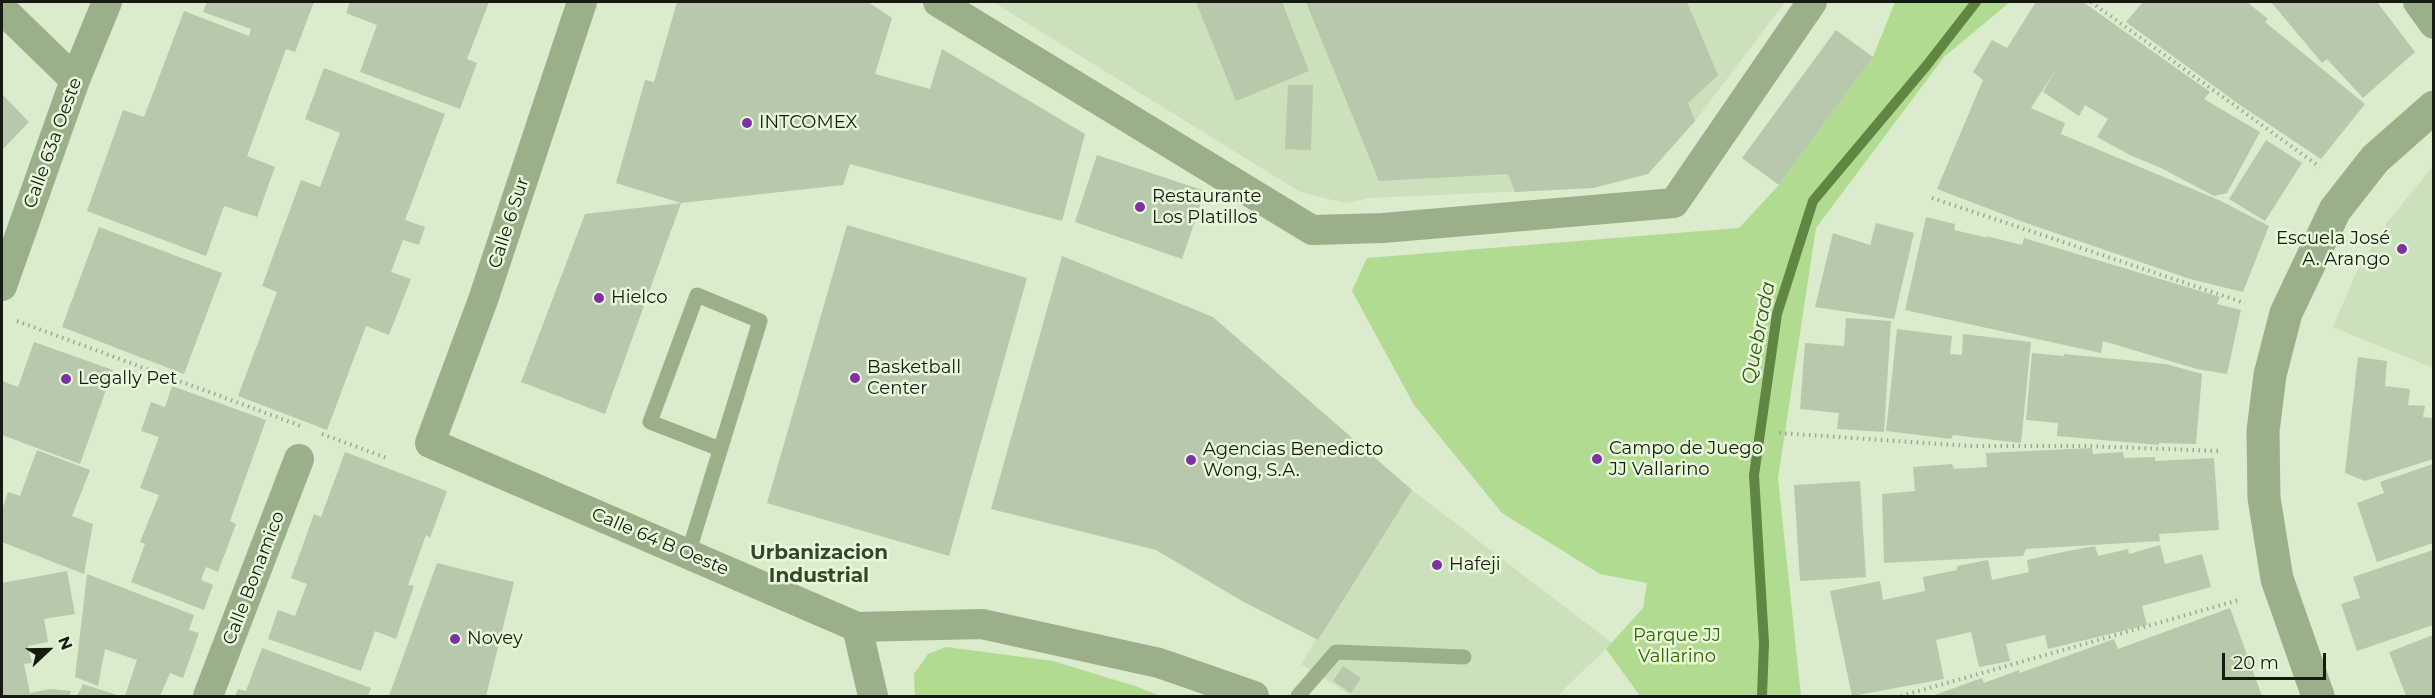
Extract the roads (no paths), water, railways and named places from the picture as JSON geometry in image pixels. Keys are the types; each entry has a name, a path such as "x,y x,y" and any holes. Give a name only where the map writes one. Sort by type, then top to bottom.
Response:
{"street":[{"name":"Calle 63a Oeste","path":"2,286 75,80 107,2"},
{"name":"Calle 6 Sur","path":"430,443 483,300 582,2"},
{"path":"938,2 1312,230 1383,228 1674,204 1812,2"},
{"path":"2418,2 2433,24"},
{"path":"2,9 75,80"},
{"path":"2318,696 2277,579 2264,498 2263,431 2270,375 2286,313 2336,210 2375,159 2433,107"},
{"name":"Calle 64 B Oeste","path":"430,443 857,627"},
{"name":"Calle Bonamico","path":"208,696 299,459"},
{"path":"873,696 857,627 982,624 1159,663 1254,696"}],"lane":[{"path":"688,554 760,321 697,295 650,422 720,449"},
{"path":"1298,696 1336,652 1464,657"}],"waterway":[{"name":"Quebrada","path":"1762,696 1764,643 1754,475 1777,314 1813,201 1927,65 1976,2"}],"place":[{"name":"INTCOMEX","path":"747,123"},
{"name":"Restaurante Los Platillos","path":"1140,207"},
{"name":"Escuela José A. Arango","path":"2402,249"},
{"name":"Hielco","path":"599,298"},
{"name":"Basketball Center","path":"855,378"},
{"name":"Legally Pet","path":"66,379"},
{"name":"Campo de Juego JJ Vallarino","path":"1597,459"},
{"name":"Agencias Benedicto Wong, S.A.","path":"1191,460"},
{"name":"Hafeji","path":"1437,565"},
{"name":"Novey","path":"455,639"}],"district":[{"name":"Urbanizacion Industrial","path":"819,564"}],"park label":[{"name":"Parque JJ Vallarino","path":"1677,646"}]}
